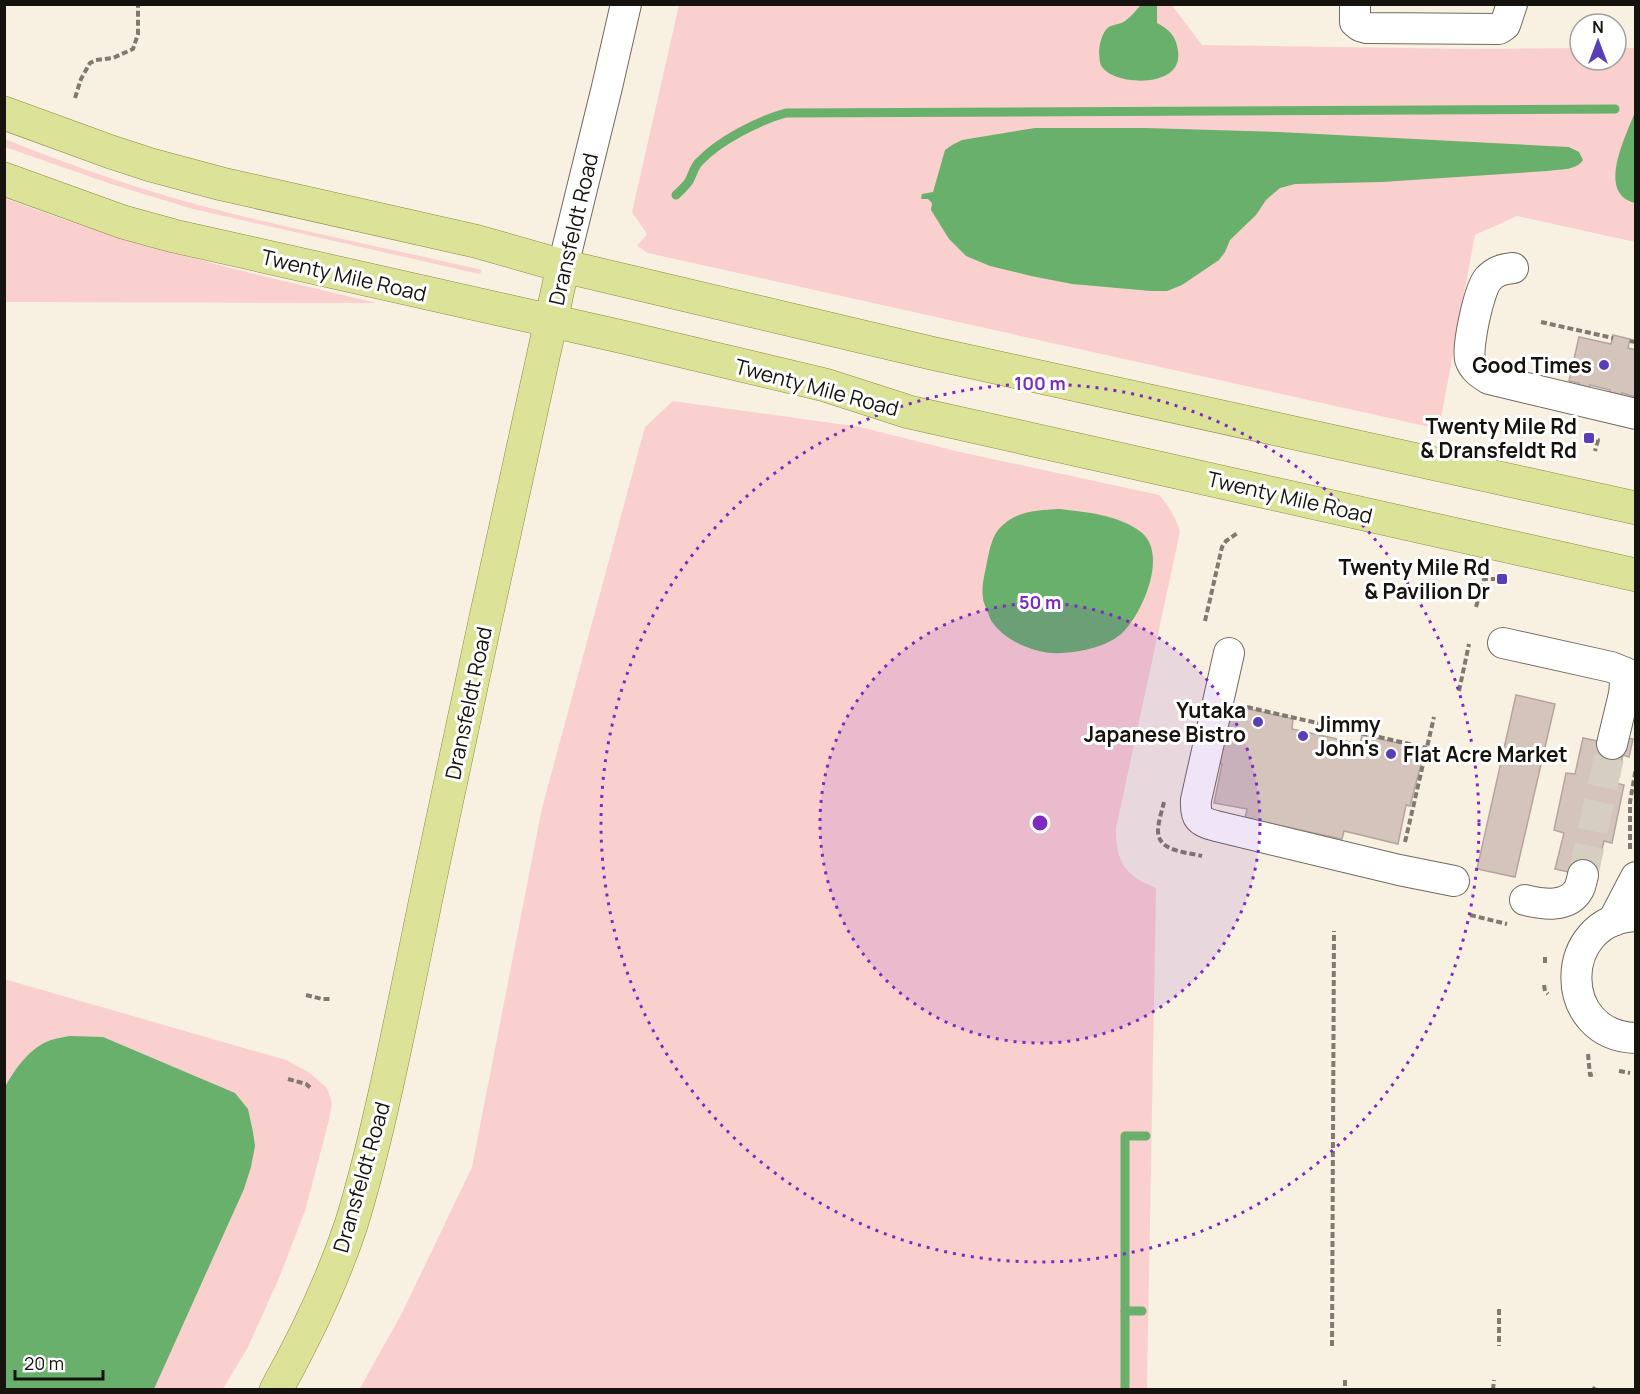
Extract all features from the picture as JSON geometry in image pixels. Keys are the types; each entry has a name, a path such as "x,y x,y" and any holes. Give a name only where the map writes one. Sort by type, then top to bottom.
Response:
{"main road":[{"path":"4,113 111,152 189,176 475,241 563,266 931,353 1635,508"},
{"name":"Twenty Mile Road","path":"4,178 123,222 174,236 825,385 909,412 1635,574"},
{"name":"Dransfeldt Road","path":"276,1389 315,1312 342,1251 371,1153 563,266"}],"street":[{"name":"Dransfeldt Road","path":"563,266 608,87 626,4"},
{"path":"1355,4 1355,22 1360,26 1499,29 1505,25 1512,4"},
{"path":"1513,268 1494,273 1486,280 1482,290 1469,349 1474,368 1489,379 1635,414"},
{"path":"1504,637 1626,673 1624,694 1612,744"},
{"path":"1228,653 1196,800 1195,810 1198,819 1216,826 1454,882"},
{"path":"1525,900 1548,904 1565,900 1579,890 1583,875"},
{"path":"1635,878 1624,918 1602,926 1592,935 1583,947 1575,977 1576,992 1589,1017 1598,1026 1612,1034 1635,1038"}],"path":[{"path":"75,98 81,79 90,63 113,58 133,49 138,34 138,4"},
{"path":"1541,322 1613,338"},
{"path":"1588,438 1598,440 1595,451"},
{"path":"1206,621 1222,547 1226,541 1239,532"},
{"path":"1476,607 1484,579 1502,579"},
{"path":"1459,691 1469,644"},
{"path":"1240,705 1427,748"},
{"path":"1404,848 1434,717"},
{"path":"1332,1346 1334,931"},
{"path":"1545,956 1545,963"},
{"path":"306,995 331,999"},
{"path":"1619,1071 1630,1073"},
{"path":"288,1079 306,1084 312,1089"},
{"path":"1499,1309 1499,1346"},
{"path":"1344,1380 1344,1389"},
{"path":"1493,1389 1494,1380"}],"shaded area":[{"path":"1171,4 1202,45 1568,48 1568,72 1628,72 1628,48 1635,48 1635,242 1517,216 1475,235 1439,429 648,253 637,246 647,234 632,212 679,5"},
{"path":"1141,5 1157,5 1157,23 1169,31 1176,41 1177,63 1170,72 1160,78 1133,80 1120,78 1102,67 1099,53 1100,42 1107,28 1125,21"},
{"path":"1635,112 1635,203 1623,197 1617,188 1615,176 1621,149"},
{"path":"1035,128 1146,128 1279,132 1569,147 1579,152 1583,160 1572,168 1562,170 1382,182 1295,184 1280,188 1230,240 1219,260 1182,285 1167,291 1151,291 1072,284 990,266 966,256 949,239 931,210 932,203 928,199 921,199 922,194 933,192 945,150 962,140"},
{"path":"5,139 114,179 197,205 482,270 480,274 193,209 111,184 5,147"},
{"path":"4,198 142,244 377,303 5,302"},
{"path":"673,401 860,427 960,452 1159,495 1174,517 1180,532 1116,828 1118,850 1124,866 1136,878 1156,888 1147,1389 359,1390 402,1313 472,1167 542,808 645,427"},
{"path":"1059,509 1102,515 1132,526 1149,542 1153,555 1153,569 1137,613 1115,639 1093,648 1052,653 1024,646 999,630 987,611 982,589 990,547 999,529 1009,520 1022,514"},
{"path":"4,979 286,1060 310,1073 327,1088 332,1103 329,1120 305,1211 279,1278 248,1347 223,1389 5,1389"},
{"path":"70,1036 103,1037 235,1093 248,1109 255,1146 244,1189 154,1389 5,1389 5,1087 18,1066 36,1048 51,1040"}],"building":[{"name":"Good Times","path":"1613,335 1630,339 1628,348 1636,350 1636,397 1622,393 1620,400 1608,397 1610,390 1590,385 1587,393 1576,390 1579,383 1569,381 1579,337 1611,344"},
{"name":"Flat Acre Market","path":"1516,695 1555,704 1515,877 1477,869"},
{"path":"1231,705 1293,719 1292,729 1360,744 1362,735 1425,749 1410,806 1406,805 1398,844 1344,831 1342,839 1245,818 1247,809 1214,803 1222,764 1218,763"},
{"path":"1622,737 1633,739 1629,757 1623,755 1616,783 1624,785 1612,843 1604,841 1595,878 1555,869 1564,833 1554,830 1566,773 1575,774 1583,738 1621,746"}],"waterway":[{"path":"676,195 688,183 698,163 708,153 752,126 786,113 1615,109"},
{"path":"1125,1390 1125,1136 1146,1136"},
{"path":"1125,1311 1142,1311"}],"tunnel":[{"path":"1583,875 1612,744"}],"place":[{"name":"Good Times","path":"1604,365"},
{"name":"Twenty Mile Rd & Dransfeldt Rd","path":"1589,438"},
{"name":"Twenty Mile Rd & Pavilion Dr","path":"1502,579"},
{"name":"Yutaka Japanese Bistro","path":"1258,722"},
{"name":"Jimmy John's","path":"1303,736"},
{"name":"Flat Acre Market","path":"1391,754"}]}
